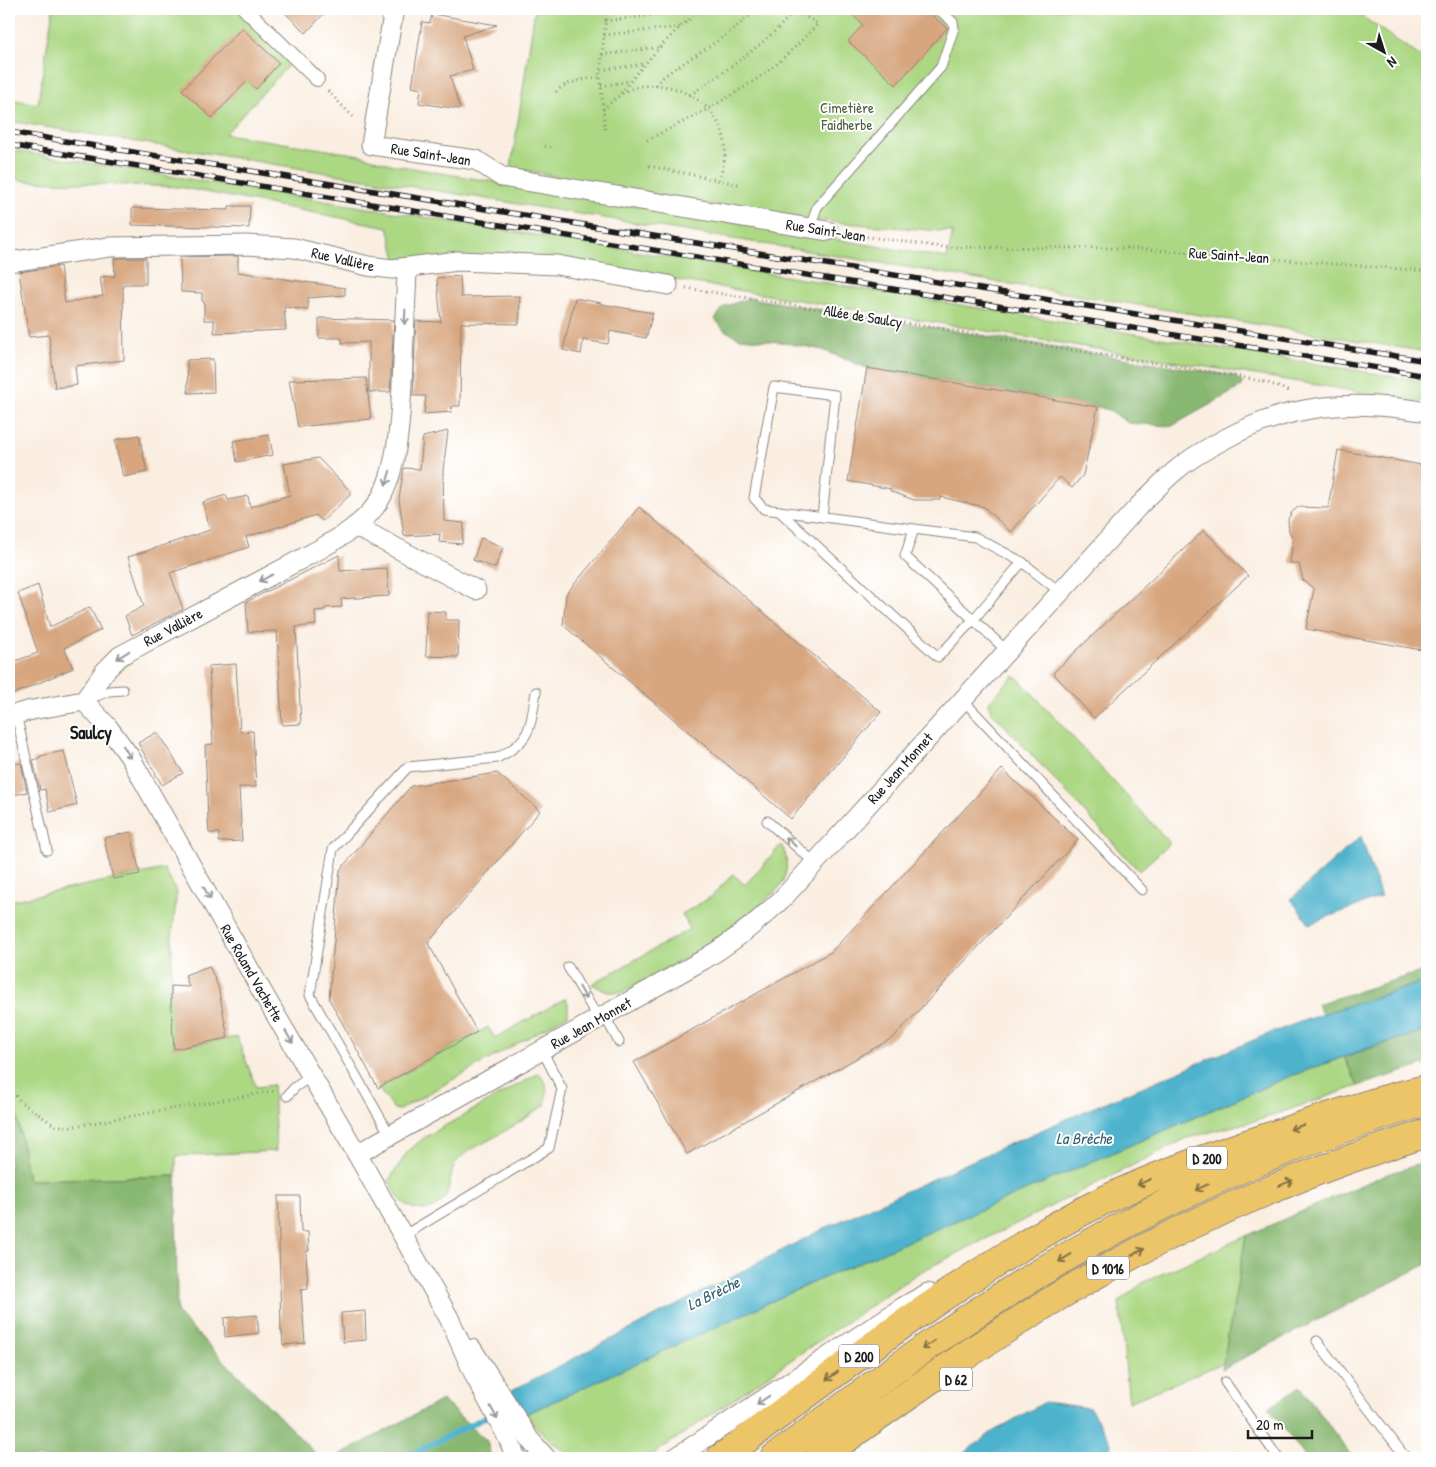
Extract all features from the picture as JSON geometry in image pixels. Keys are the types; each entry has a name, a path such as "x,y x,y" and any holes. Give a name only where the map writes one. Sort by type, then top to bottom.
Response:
{"main road":[{"name":"D 200","path":"721,1458 927,1307 1001,1259 1081,1213 1154,1178 1206,1158 1383,1099 1427,1089"},
{"name":"D 1016","path":"774,1458 968,1318 1100,1238 1180,1198 1264,1160 1356,1125 1427,1101"},
{"name":"D 1016","path":"818,1458 952,1364 1061,1295 1162,1240 1247,1200 1327,1167 1427,1133"},
{"name":"D 62","path":"848,1458 1003,1343 1061,1295"}],"street":[{"path":"245,9 317,79"},
{"name":"Rue Saint-Jean","path":"394,9 371,145 476,160 502,177 819,230"},
{"name":"Rue Vallière","path":"9,262 110,247 246,245 294,248 381,268 407,268 401,396 394,458 384,492 378,502 355,526 320,549 120,656 105,672 84,701"},
{"path":"407,268 440,262 542,264 668,285"},
{"name":"Rue Jean Monnet","path":"357,1154 703,960 732,941 772,909 1141,503 1164,480 1186,462 1251,425 1310,408 1360,405 1427,412"},
{"path":"355,526 476,590"},
{"path":"12,715 84,701"},
{"name":"Rue Roland Vachette","path":"84,701 108,727 130,757 259,987 357,1154 488,1386"},
{"path":"675,1458 903,1307 950,1281 1001,1259"},
{"path":"488,1386 521,1424 537,1450 546,1458"},
{"path":"488,1386 516,1458"}],"lane":[{"path":"819,230 818,207 941,68 954,28 953,22 938,9"},
{"path":"822,517 836,396 774,386 754,498 764,509 822,517 975,537 1022,562 1060,592"},
{"path":"779,511 938,656 974,619 1022,562"},
{"path":"914,529 906,556 1008,650"},
{"path":"84,701 109,691 123,690"},
{"path":"390,1136 310,995 333,848 408,767 497,758 523,742 530,724 536,692"},
{"path":"963,700 1142,890"},
{"path":"12,715 47,850"},
{"path":"768,821 815,863"},
{"path":"568,967 619,1042"},
{"path":"403,1236 549,1148 562,1089 542,1050"},
{"path":"287,1096 295,1086 312,1076"},
{"path":"1317,1341 1406,1458"},
{"path":"1225,1382 1278,1458"}],"path":[{"path":"605,129 600,77 607,9"},
{"path":"605,21 702,9"},
{"path":"603,110 619,95 661,46 702,9"},
{"path":"656,85 669,73 731,31 756,9"},
{"path":"647,140 707,109 762,75 793,49 818,24 794,10 781,26 759,46 690,95"},
{"path":"604,35 681,27"},
{"path":"602,55 661,46"},
{"path":"601,70 645,64"},
{"path":"556,92 575,82 600,77"},
{"path":"317,79 372,137"},
{"path":"601,86 631,81"},
{"path":"619,95 634,88 666,85 690,95 707,109 722,131 725,143 726,153 720,180"},
{"path":"545,146 552,147"},
{"path":"648,166 742,185"},
{"name":"Rue Saint-Jean","path":"819,230 943,247 1129,248 1427,271"},
{"name":"Allée de Saulcy","path":"668,285 1267,382 1289,392 1310,408"},
{"path":"9,1088 22,1102 54,1125 69,1127 273,1090"}],"green space":[{"name":"Cimetière Faidherbe","path":"53,9 238,9 292,61 225,134 360,155 394,165 947,258 953,232 832,222 681,200 511,168 535,9 1351,9 1427,61 1427,352 9,121 9,99 38,104"},
{"path":"9,150 1427,382 1427,403 584,265 396,259 388,227 179,187 27,181 9,178"},
{"path":"749,298 1235,376 1242,382 1241,387 1172,426 1128,423 1111,411 1098,407 867,368 823,350 780,342 740,338 724,330 715,319 724,307"},
{"path":"1013,676 1019,679 1170,843 1139,871 991,711 988,703"},
{"path":"781,845 785,853 786,863 786,872 782,884 752,913 735,926 699,950 624,992 607,992 592,984 690,929 682,914 711,897 733,874 745,885"},
{"path":"164,869 177,892 172,937 171,1007 174,1048 237,1037 256,1087 273,1085 276,1151 176,1156 176,1176 28,1180 15,1104 9,1105 9,901"},
{"path":"1427,970 1427,981 1322,1014 1317,1004"},
{"path":"566,998 568,1015 399,1110 394,1109 378,1088 488,1027 495,1038"},
{"path":"1427,1030 1427,1064 1358,1086 1344,1057"},
{"path":"1344,1057 1358,1086 1265,1118 1187,1138 918,1273 655,1453 637,1458 574,1458 552,1442 524,1415 814,1282 1288,1077"},
{"path":"539,1073 544,1080 546,1088 545,1105 460,1158 453,1169 447,1194 438,1205 424,1210 406,1205 402,1201 389,1180 408,1151 425,1137"},
{"path":"15,1103 28,1180 176,1176 177,1313 320,1458 9,1458 9,1105"},
{"path":"1427,1162 1427,1264 1222,1369 1246,1236 1384,1175"},
{"path":"1246,1236 1223,1363 1129,1402 1119,1301 1144,1282"},
{"path":"1300,1386 1353,1458 1306,1458 1269,1408"},
{"path":"442,1400 487,1441 491,1458 335,1458"}],"water":[{"path":"1361,836 1381,897 1309,924 1291,899"},
{"name":"La Brèche","path":"1427,981 1427,1030 1374,1046 1288,1077 814,1282 524,1415 511,1391 825,1228 998,1149 1268,1034 1322,1014"},
{"path":"1045,1402 1090,1408 1111,1443 1109,1458 958,1458 992,1432"}],"building":[{"path":"281,9 328,9 306,33"},
{"path":"846,9 925,9 947,28 896,85 848,41 863,25"},
{"path":"432,14 497,25 463,36 473,70 450,76 460,109 419,103 421,89 412,87 422,22 430,23"},
{"path":"242,28 279,63 256,89 247,81 212,118 182,90"},
{"path":"229,206 250,206 249,228 132,225 132,208 229,210"},
{"path":"238,256 238,272 345,288 345,295 308,298 308,310 284,307 286,330 214,333 214,320 204,320 202,293 181,292 180,257"},
{"path":"146,258 146,284 123,284 124,360 75,366 77,385 55,388 49,335 29,337 19,272 60,266 65,303 103,296 100,277 115,276 114,259"},
{"path":"460,276 461,297 520,296 519,324 461,323 460,406 452,406 451,412 424,414 426,396 413,396 416,321 441,322 437,278"},
{"path":"575,298 653,313 646,338 610,331 608,344 583,340 581,354 563,350"},
{"path":"319,318 394,320 390,392 369,392 369,342 342,343 342,338 319,338"},
{"path":"213,359 214,392 188,393 187,360"},
{"path":"867,368 1098,407 1083,475 1072,488 1060,477 1011,532 984,507 941,497 940,500 914,500 890,491 891,489 848,481"},
{"path":"366,378 371,419 298,427 289,380"},
{"path":"448,431 443,470 444,521 464,523 462,544 439,542 440,534 404,536 399,499 404,468 420,469 423,437"},
{"path":"139,435 147,472 123,477 115,440"},
{"path":"269,435 273,455 237,462 233,441"},
{"path":"1338,450 1427,466 1427,651 1306,629 1314,589 1303,580 1299,564 1290,563 1293,539 1289,531 1288,519 1298,507 1328,508"},
{"path":"318,458 352,493 330,514 322,521 316,515 246,537 249,547 170,573 183,609 132,635 125,616 144,606 128,557 210,530 203,502 226,495 228,500 248,496 250,507 290,495 284,464"},
{"path":"639,507 881,712 791,819 563,625 566,594"},
{"path":"1204,530 1248,576 1094,718 1053,673"},
{"path":"481,538 503,547 495,568 473,560"},
{"path":"339,555 340,571 387,568 389,596 341,599 342,607 325,608 325,610 315,611 316,625 296,627 301,724 282,725 277,631 248,632 246,602"},
{"path":"38,585 50,627 90,607 101,630 64,648 73,668 9,696 9,663 38,653 18,593"},
{"path":"427,611 446,612 446,620 459,620 458,657 426,656"},
{"path":"236,664 240,732 253,731 256,787 239,787 242,841 219,842 219,833 209,833 208,819 205,745 213,744 209,666"},
{"path":"157,732 183,773 162,785 138,743"},
{"path":"64,751 77,805 50,812 45,789 40,790 33,760 40,758 40,756"},
{"path":"21,763 27,792 9,796 9,765"},
{"path":"1002,769 1078,840 894,1037 687,1154 634,1062 831,952"},
{"path":"497,773 540,811 428,943 477,1032 378,1088 329,999 340,870 411,786"},
{"path":"131,832 140,874 113,879 104,838"},
{"path":"209,966 218,986 228,1038 174,1049 171,986 189,987 185,975"},
{"path":"278,1196 300,1196 301,1232 308,1232 309,1251 306,1252 308,1289 301,1290 305,1343 283,1345 281,1331"},
{"path":"365,1311 366,1340 343,1342 341,1313"},
{"path":"257,1315 259,1333 225,1337 224,1318"}],"waterway":[{"name":"La Brèche","path":"404,1458 492,1414"}],"railway":[{"path":"9,132 1427,361"},
{"path":"9,145 1427,376"}],"district":[{"name":"Saulcy","path":"91,732"}]}
